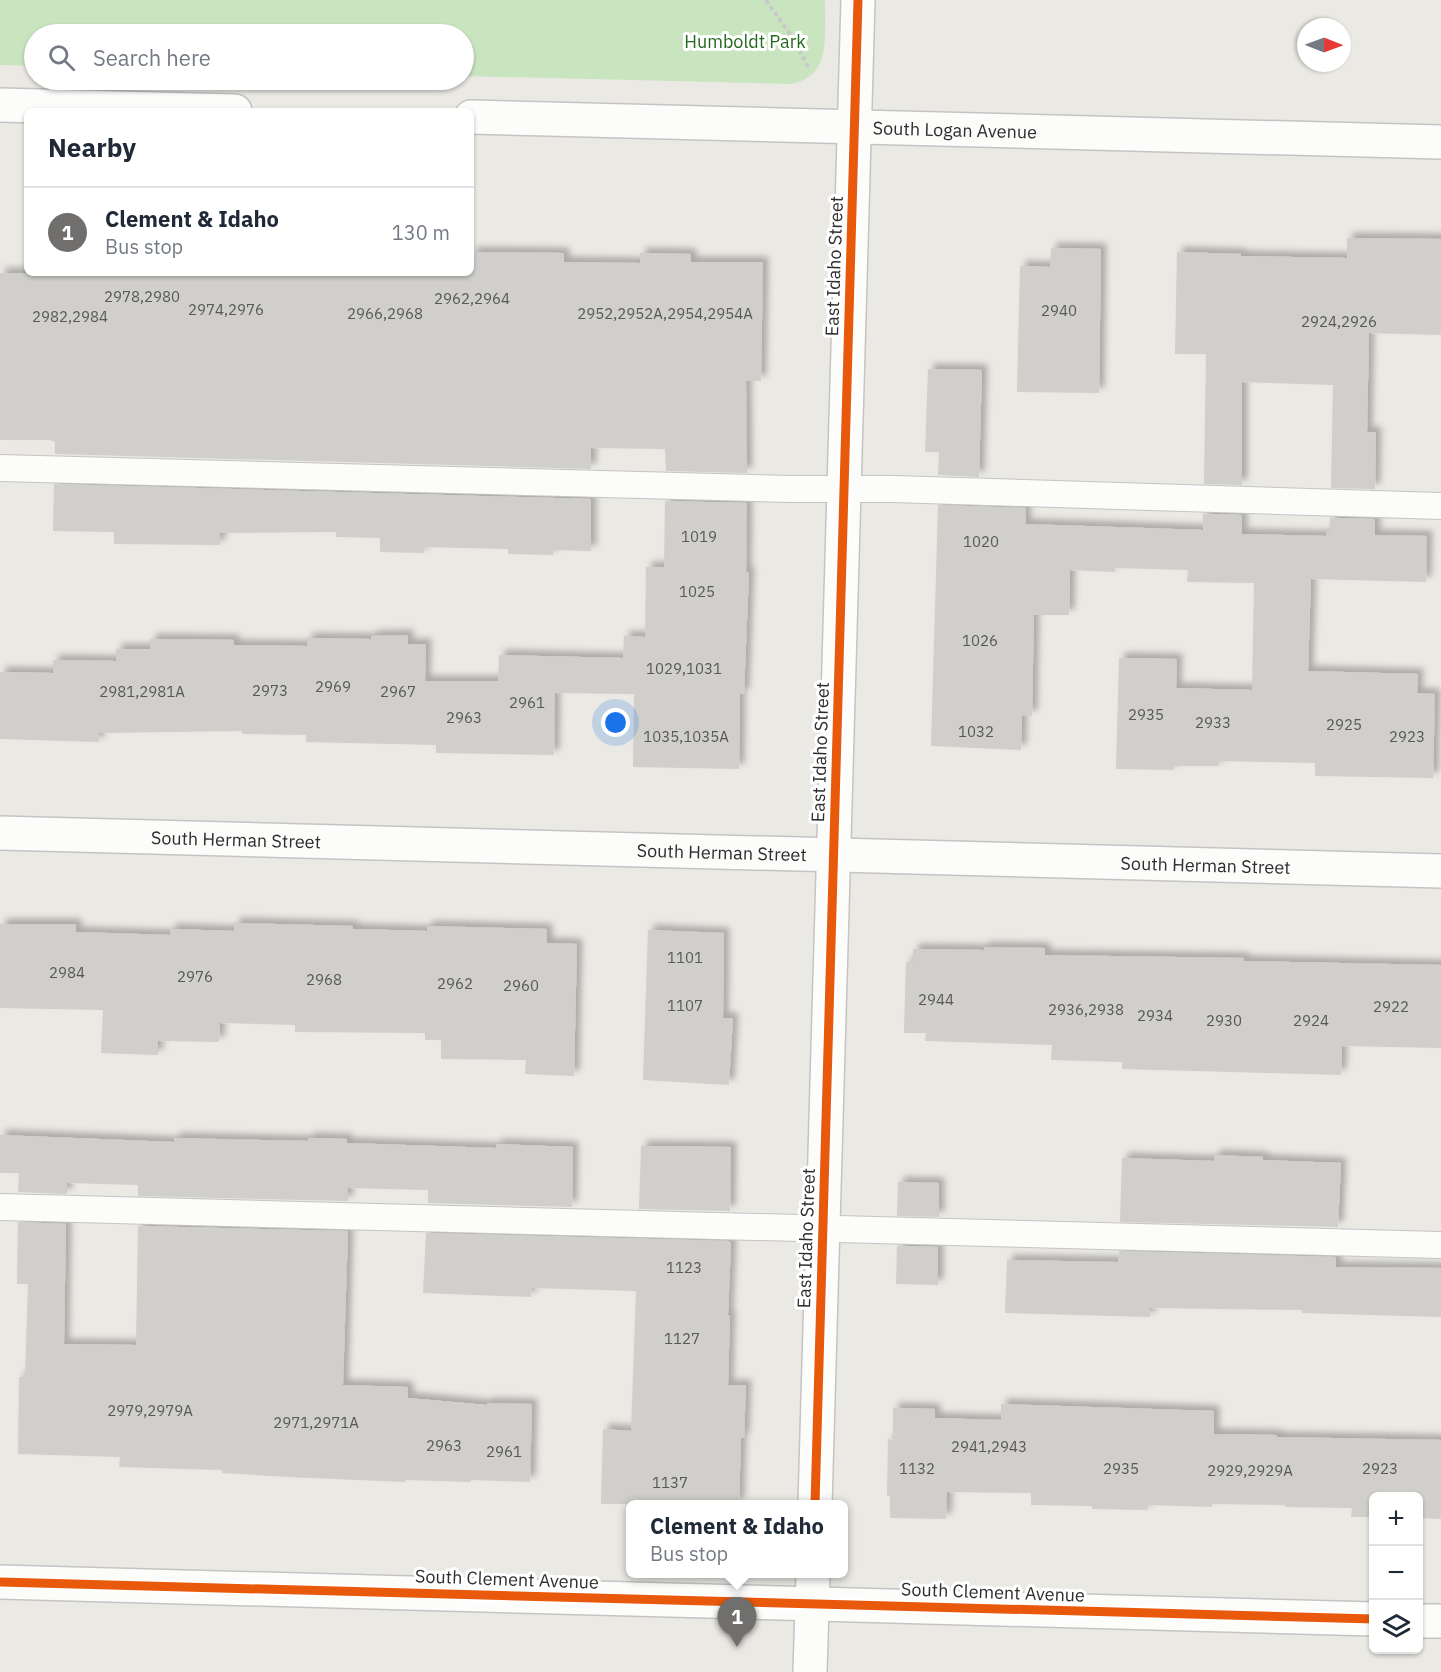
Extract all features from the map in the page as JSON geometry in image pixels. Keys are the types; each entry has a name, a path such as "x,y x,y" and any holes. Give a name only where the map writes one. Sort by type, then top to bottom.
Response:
{"street":[{"name":"East Idaho Street","path":"815,1500 858,0"},
{"path":"0,105 118,108"},
{"name":"South Logan Avenue","path":"474,117 1441,142"},
{"name":"South Herman Street","path":"0,833 1441,871"},
{"name":"South Clement Avenue","path":"0,1582 813,1589 1369,1619"},
{"path":"810,1672 813,1589"},
{"path":"1423,1621 1441,1621"}],"lane":[{"path":"0,468 916,490 1441,506"},
{"path":"0,1207 1441,1245"}],"path":[{"path":"766,0 792,37 810,70"}],"green space":[{"name":"Humboldt Park","path":"0,0 825,0 825,39 820,63 804,80 790,84 474,76 474,24 24,24 24,66 0,65"}],"building":[{"path":"1347,238 1441,239 1441,335 1369,333 1367,432 1376,432 1375,489 1331,488 1333,385 1242,382 1242,485 1204,484 1206,354 1175,354 1177,252 1347,258"},
{"path":"1051,248 1101,249 1099,393 1017,392 1020,266 1050,267"},
{"path":"474,252 564,253 564,262 640,263 640,253 691,254 691,262 763,262 761,381 746,381 747,473 666,471 665,449 591,448 591,469 55,454 55,442 50,440 0,440 0,273 24,273 24,276 474,276"},
{"path":"928,369 982,370 979,477 938,475 939,452 925,452"},
{"path":"54,484 591,499 591,551 553,550 553,555 508,554 508,549 424,547 424,553 380,552 380,538 336,537 336,532 220,533 220,545 114,544 114,532 53,531"},
{"path":"665,501 747,503 746,572 749,572 744,694 740,694 739,769 633,767 634,694 555,693 554,755 436,753 436,745 306,742 306,735 242,734 242,731 99,733 99,742 0,739 0,672 53,673 53,660 116,661 116,649 150,649 150,639 234,640 234,645 307,646 307,638 371,639 371,636 408,635 408,644 426,644 425,681 498,681 499,655 623,658 624,636 645,637 646,567 664,567"},
{"path":"938,505 1026,508 1025,524 1203,530 1203,514 1242,515 1242,534 1326,536 1326,531 1330,531 1330,518 1375,519 1375,535 1427,536 1426,582 1311,579 1308,671 1418,674 1417,693 1435,694 1433,778 1315,776 1315,763 1219,761 1219,766 1174,766 1174,770 1116,769 1119,658 1177,659 1176,688 1252,690 1254,583 1187,582 1188,570 1115,568 1115,572 1070,570 1069,615 1034,615 1032,716 1022,715 1021,750 931,746"},
{"path":"234,923 353,926 353,929 427,931 427,926 547,929 547,943 577,944 574,1076 525,1074 526,1060 441,1059 441,1040 425,1040 425,1033 295,1032 295,1025 220,1023 219,1042 158,1041 158,1055 101,1053 103,1010 0,1008 0,924 76,924 76,932 170,935 170,929 234,931"},
{"path":"648,930 724,933 723,1018 733,1018 729,1085 643,1080"},
{"path":"984,947 1045,948 1045,955 1244,958 1244,961 1441,965 1441,1048 1342,1046 1341,1075 1122,1069 1122,1062 1051,1060 1052,1045 925,1041 926,1033 904,1033 906,962 913,962 913,949 984,950"},
{"path":"0,1135 174,1142 174,1138 308,1141 308,1138 347,1139 347,1143 496,1148 496,1144 573,1147 572,1207 428,1203 428,1190 348,1188 348,1201 138,1196 138,1185 67,1183 67,1194 18,1192 19,1173 0,1173"},
{"path":"641,1146 731,1147 730,1211 639,1209"},
{"path":"1214,1155 1263,1157 1263,1160 1341,1163 1338,1227 1120,1222 1122,1158 1214,1161"},
{"path":"898,1182 939,1183 939,1217 897,1216"},
{"path":"18,1222 66,1224 64,1344 136,1345 138,1226 348,1231 343,1385 408,1387 408,1398 487,1405 487,1403 532,1404 530,1482 405,1480 405,1482 288,1477 222,1473 222,1470 119,1467 120,1457 18,1454 19,1377 25,1377 28,1284 17,1284"},
{"path":"426,1233 729,1241 731,1243 728,1385 746,1385 744,1438 741,1438 739,1500 626,1500 626,1504 601,1504 603,1429 631,1431 636,1291 532,1288 531,1297 423,1293"},
{"path":"897,1246 938,1247 938,1285 896,1284"},
{"path":"1119,1251 1336,1257 1336,1267 1441,1268 1441,1317 1302,1313 1302,1310 1150,1308 1150,1317 1005,1313 1007,1260 1118,1262"},
{"path":"1001,1404 1214,1411 1214,1434 1441,1440 1441,1519 1423,1518 1423,1492 1369,1492 1369,1517 1351,1517 1352,1508 1212,1504 1212,1507 1148,1505 1148,1510 1092,1509 1092,1506 1031,1505 1031,1493 947,1492 946,1519 890,1518 890,1496 887,1496 888,1439 893,1440 893,1408 935,1409 935,1418 1001,1420"}],"cycle path":[{"path":"815,1500 858,0"},
{"path":"0,1582 1369,1619"}],"place":[{"name":"Clement & Idaho","path":"737,1647"}]}
